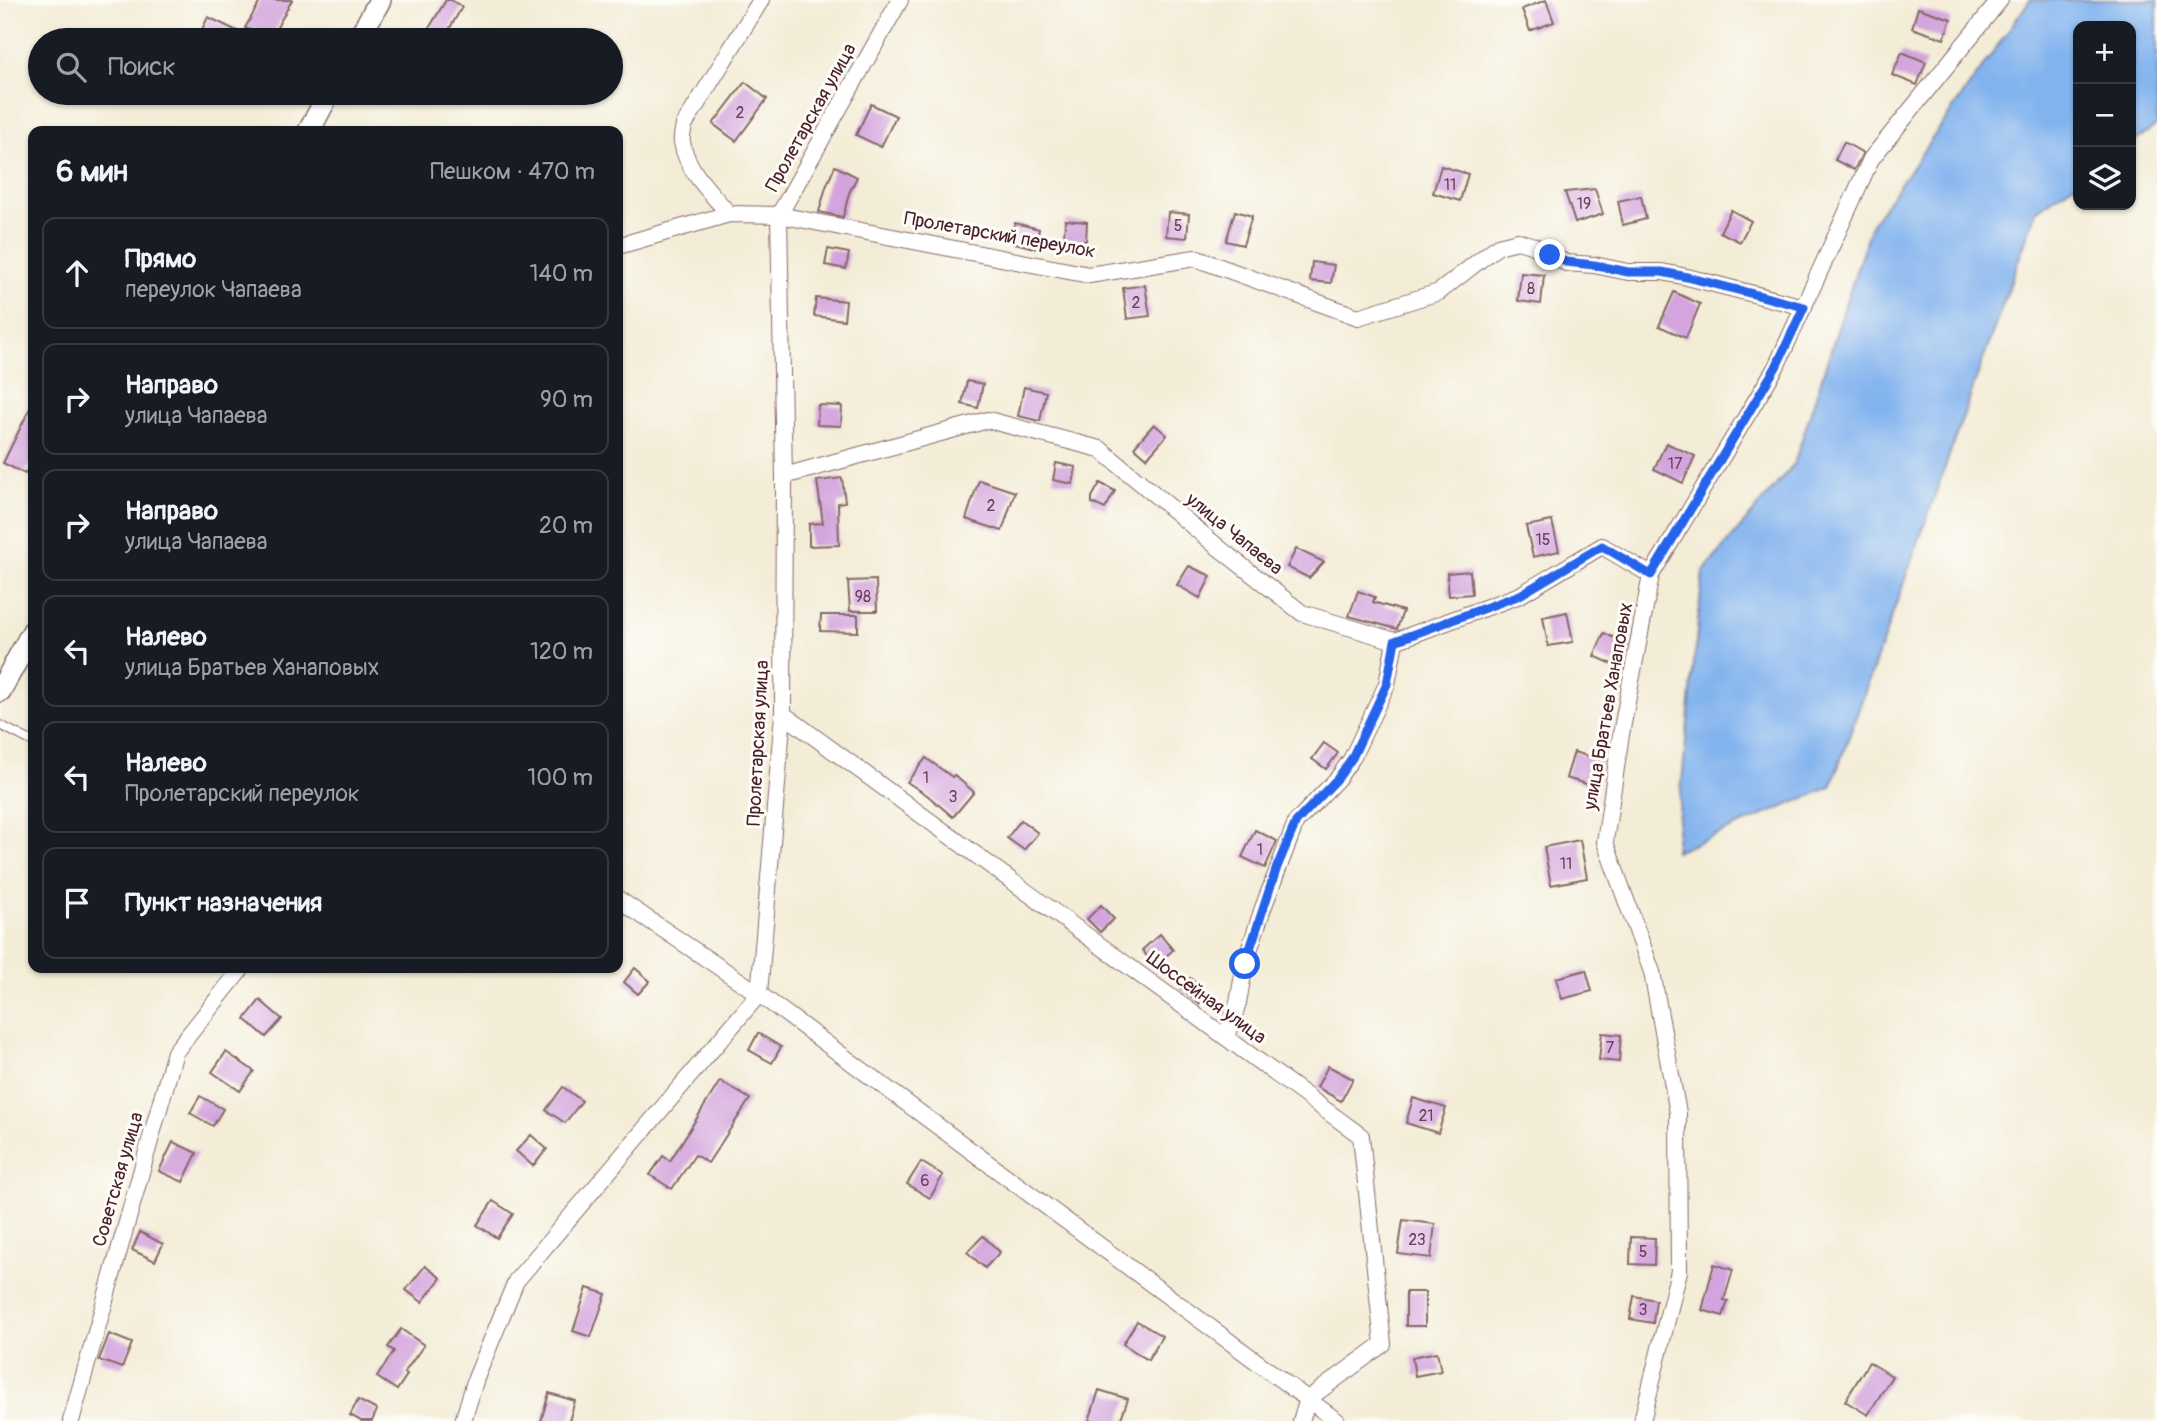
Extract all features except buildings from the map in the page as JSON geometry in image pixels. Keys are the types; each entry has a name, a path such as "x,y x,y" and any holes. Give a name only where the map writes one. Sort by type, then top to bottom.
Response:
{"street":[{"path":"365,28 380,0"},
{"path":"729,215 687,160 681,141 684,125 761,0"},
{"name":"Пролетарская улица","path":"759,994 783,714 785,476 779,215 900,0"},
{"name":"улица Братьев Ханаповых","path":"1642,1421 1679,1271 1678,1114 1652,972 1605,842 1621,734 1651,575 1776,367 1871,159 2000,0"},
{"path":"312,126 323,105"},
{"name":"Пролетарский переулок","path":"623,245 729,215 779,215 1089,275 1195,258 1358,317 1439,292 1498,246 1518,241 1566,262 1628,272 1662,272 1804,307"},
{"name":"улица Чапаева","path":"785,476 988,420 1100,449 1219,548 1302,612 1395,641"},
{"path":"1226,1037 1238,1003 1245,964 1259,919 1296,822 1338,778 1352,758 1387,684 1395,641 1520,595 1602,546 1651,575"},
{"path":"0,691 28,640"},
{"name":"Шоссейная улица","path":"783,714 1361,1136 1384,1344 1308,1399"},
{"path":"623,902 759,994 1337,1421"},
{"name":"Советская улица","path":"71,1421 175,1052 238,973"},
{"path":"463,1421 476,1378 516,1281 759,994"},
{"path":"1301,1421 1308,1399"}],"lane":[{"path":"0,725 28,739"}],"water":[{"path":"2030,0 2157,0 2157,125 2136,140 2136,21 2073,21 2073,185 2036,211 1831,787 1675,852 1703,572 1794,464 1871,225"}],"route":[{"path":"1245,964 1277,867 1296,822 1338,778 1352,758 1387,684 1395,641 1520,595 1602,546 1651,575 1776,367 1804,307 1687,277 1662,272 1628,272 1566,262 1550,255"}]}
